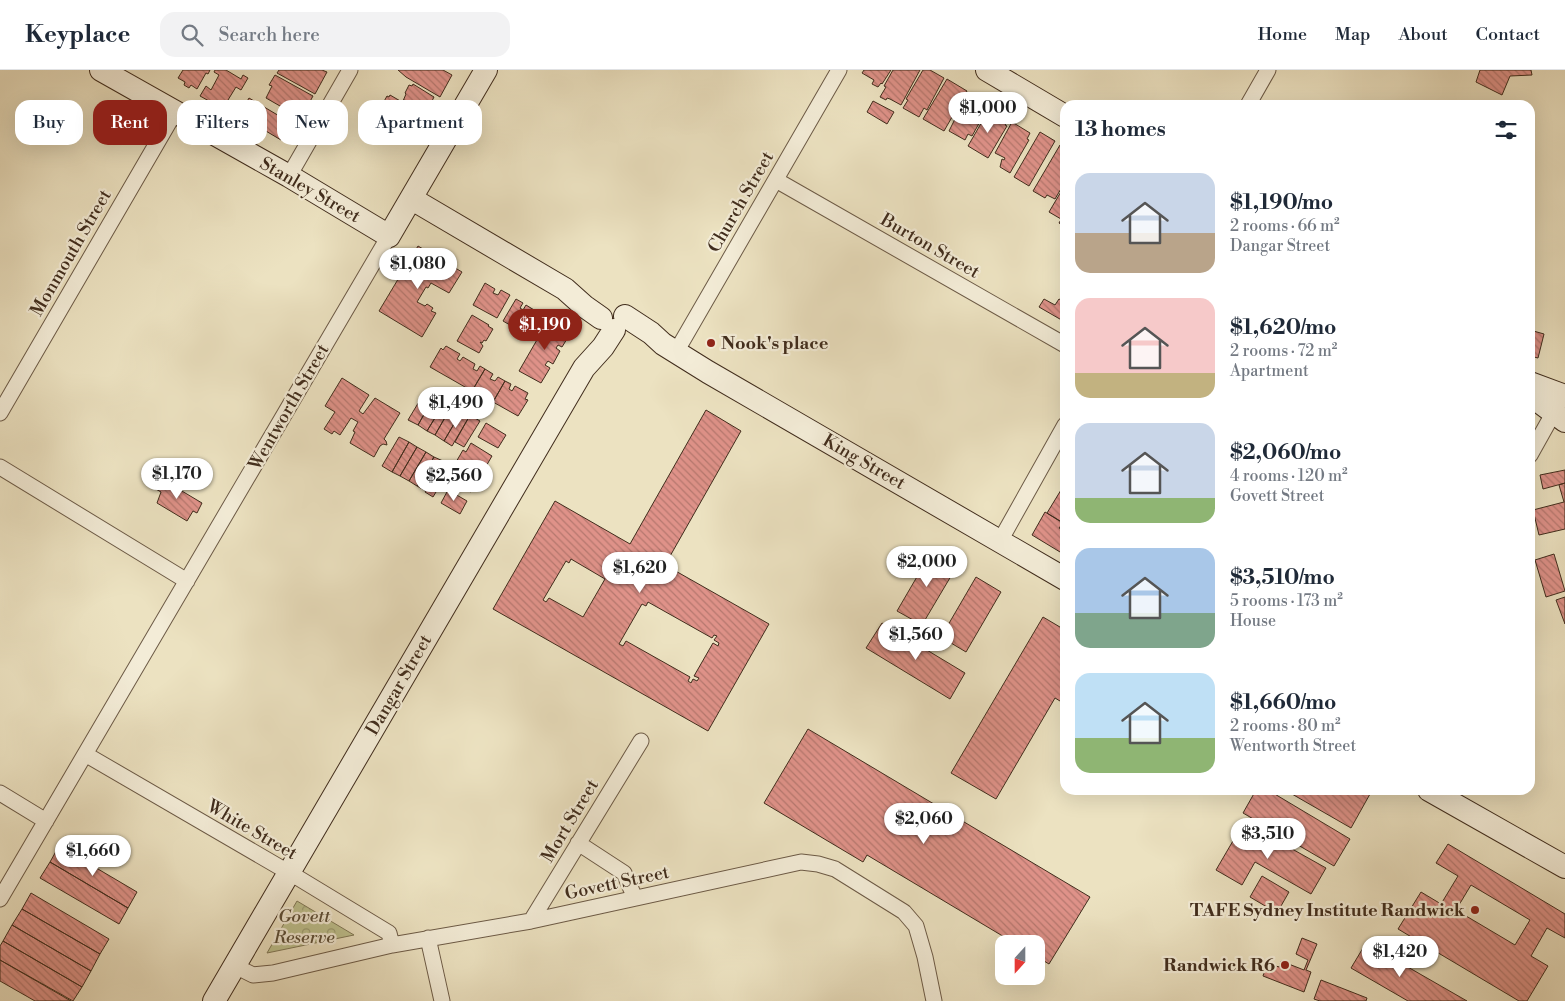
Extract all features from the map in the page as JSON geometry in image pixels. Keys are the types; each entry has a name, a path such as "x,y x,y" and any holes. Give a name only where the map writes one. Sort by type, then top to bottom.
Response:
{"street":[{"name":"Stanley Street","path":"100,70 288,176 389,236"},
{"name":"Wentworth Street","path":"0,899 486,70"},
{"name":"Church Street","path":"669,348 776,180 839,70"},
{"path":"987,70 1060,113"},
{"path":"1251,100 1268,70"},
{"path":"288,176 348,71"},
{"name":"Monmouth Street","path":"0,413 175,112"},
{"name":"Burton Street","path":"776,180 1060,342"},
{"name":"King Street","path":"412,199 565,289 584,306 612,320 646,341 669,348 1060,576"},
{"name":"Dangar Street","path":"214,1001 584,368 603,348 612,320"},
{"path":"1535,387 1561,410"},
{"path":"1535,397 1561,410"},
{"path":"1535,447 1561,410"},
{"path":"1000,541 1060,434"},
{"path":"2,473 187,581"},
{"name":"Mort Street","path":"532,921 640,741"},
{"name":"White Street","path":"85,754 389,933 392,945"},
{"path":"0,793 46,821"},
{"path":"1438,795 1565,867"},
{"path":"578,843 624,873 635,898"},
{"name":"Govett Street","path":"235,966 246,972 261,975 392,945 532,921 801,862 835,869 904,912 916,926 925,956 934,1001"},
{"path":"428,938 442,1001"}],"green space":[{"name":"Govett Reserve","path":"297,901 354,935 267,953"}],"building":[{"path":"183,70 210,70 208,74 206,73 197,89 191,85 189,88 184,85 185,82 178,78"},
{"path":"215,70 226,70 241,79 243,75 248,78 241,90 236,87 228,100 207,100 200,96 206,86 211,90 219,75 214,72"},
{"path":"279,70 322,70 327,72 315,94 277,73"},
{"path":"398,70 443,70 452,75 440,97 406,77"},
{"path":"864,70 891,70 878,87 872,84 874,80 862,73"},
{"path":"893,70 920,70 901,105 890,99 887,98 886,100 880,97"},
{"path":"923,70 930,70 944,78 927,110 924,108 919,117 903,108 908,100 906,99"},
{"path":"1480,70 1531,70 1532,75 1510,76 1502,95 1476,82"},
{"path":"275,75 313,96 311,100 277,100 277,104 266,98 272,86 269,85"},
{"path":"947,79 967,91 944,131 923,119"},
{"path":"413,84 434,97 432,100 403,100 409,85 412,86"},
{"path":"390,95 399,100 385,100 387,96 389,97"},
{"path":"966,97 987,109 972,136 968,134 965,140 949,131"},
{"path":"873,101 894,112 887,124 867,112"},
{"path":"267,109 277,115 277,138 267,132"},
{"path":"991,111 1008,121 988,158 968,146 987,113 989,115"},
{"path":"1012,122 1030,133 1027,139 1029,140 1010,173 1000,167 1002,159 1004,160 1005,158 995,153"},
{"path":"1040,132 1055,141 1029,186 1014,177"},
{"path":"1060,145 1060,190 1055,199 1047,195 1045,198 1033,191"},
{"path":"1060,193 1060,218 1049,212"},
{"path":"418,246 462,272 449,293 431,283 428,288 426,287 417,302 425,306 427,304 433,308 431,311 436,313 422,337 379,311"},
{"path":"485,283 495,289 493,293 498,295 501,290 510,295 497,318 473,305"},
{"path":"516,299 523,303 520,308 523,310 526,305 539,313 537,317 540,318 529,336 503,321"},
{"path":"1044,299 1055,305 1060,300 1060,319 1039,307"},
{"path":"472,315 493,329 486,341 480,342 483,346 479,353 457,341"},
{"path":"549,319 567,329 566,332 570,334 562,347 558,345 556,348 560,351 553,364 548,361 545,365 550,368 541,383 519,371"},
{"path":"1535,331 1544,334 1538,358 1535,357"},
{"path":"446,346 460,354 457,359 460,361 463,357 475,364 473,369 477,371 480,366 485,369 472,391 430,367 441,348 443,350"},
{"path":"485,369 493,374 490,379 495,381 498,377 505,381 493,402 472,391"},
{"path":"342,378 369,395 359,411 363,414 375,398 400,413 384,439 387,445 383,444 380,446 374,457 350,443 358,422 351,418 340,435 334,431 332,434 324,429 335,412 325,406"},
{"path":"505,381 511,384 509,389 512,391 515,386 528,393 525,399 528,400 518,416 493,402"},
{"path":"426,390 435,395 418,425 408,420"},
{"path":"435,395 444,403 427,431 418,425"},
{"path":"444,403 451,407 435,435 427,431"},
{"path":"451,407 461,412 444,441 435,435"},
{"path":"706,410 741,431 665,565 769,624 708,731 493,609 555,501 630,544","holes":["571,559 605,579 583,617 549,598 546,602 543,600 566,561 569,563","648,602 712,638 714,635 717,636 714,640 719,643 718,646 713,643 694,676 699,678 697,681 693,679 691,683 688,681 690,677 626,641 623,646 619,644 642,604 646,606"]},
{"path":"461,412 469,417 452,446 444,441"},
{"path":"470,415 480,421 464,447 455,442"},
{"path":"486,423 506,435 498,448 478,437"},
{"path":"399,437 409,442 392,472 382,466"},
{"path":"409,442 417,447 400,476 392,472"},
{"path":"471,443 492,456 471,492 449,479 454,471 452,469 463,450 466,452"},
{"path":"417,447 426,452 409,481 400,476"},
{"path":"426,452 434,457 417,486 409,481"},
{"path":"434,457 443,461 426,491 417,486"},
{"path":"439,467 448,472 433,497 425,492"},
{"path":"1565,470 1565,483 1543,489 1540,475"},
{"path":"160,478 202,503 197,513 193,511 187,521 157,503 161,492 154,488"},
{"path":"1565,483 1565,529 1539,535 1535,509 1564,502 1559,485"},
{"path":"448,490 467,501 460,514 441,503"},
{"path":"1060,492 1060,521 1047,513"},
{"path":"1045,512 1060,521 1060,552 1032,535"},
{"path":"932,551 957,566 922,625 897,611"},
{"path":"1554,554 1565,591 1546,597 1535,560"},
{"path":"976,577 1001,592 966,652 941,637"},
{"path":"1565,597 1565,624 1556,600"},
{"path":"1043,617 1060,627 1060,701 1055,698 996,799 951,773"},
{"path":"882,623 965,673 950,699 866,648"},
{"path":"808,729 1090,897 1049,964 1045,962 1045,935 1001,935 867,855 863,862 764,803"},
{"path":"1253,795 1276,795 1350,839 1334,866 1243,813"},
{"path":"1294,795 1369,795 1351,828"},
{"path":"1244,822 1326,868 1311,894 1255,862 1242,885 1216,870"},
{"path":"1448,844 1565,914 1565,938 1547,928 1531,956 1548,966 1527,1001 1519,1001 1398,929 1421,892 1441,904 1458,876 1436,863","holes":["1471,885 1530,920 1515,945 1456,910"]},
{"path":"59,846 137,892 128,908 50,862"},
{"path":"50,862 128,908 119,924 40,878"},
{"path":"1262,876 1289,892 1277,913 1250,897"},
{"path":"31,893 109,939 100,954 22,909"},
{"path":"22,909 100,954 91,971 12,925"},
{"path":"12,925 91,971 82,987 3,941"},
{"name":"Randwick R6","path":"1302,938 1317,944 1306,970 1311,972 1304,992 1263,976 1267,963 1279,967 1281,961 1304,970 1308,960 1296,954"},
{"path":"3,941 82,987 73,1001 0,960 0,946"},
{"path":"1366,943 1467,1001 1408,1001 1351,968"},
{"path":"0,960 71,1001 35,1001 0,981"},
{"path":"1321,980 1367,998 1366,1001 1320,1001 1314,999"}],"place":[{"name":"Nook's place","path":"711,343"},
{"name":"TAFE Sydney Institute Randwick","path":"1475,910"},
{"name":"Randwick R6","path":"1285,965"}]}
